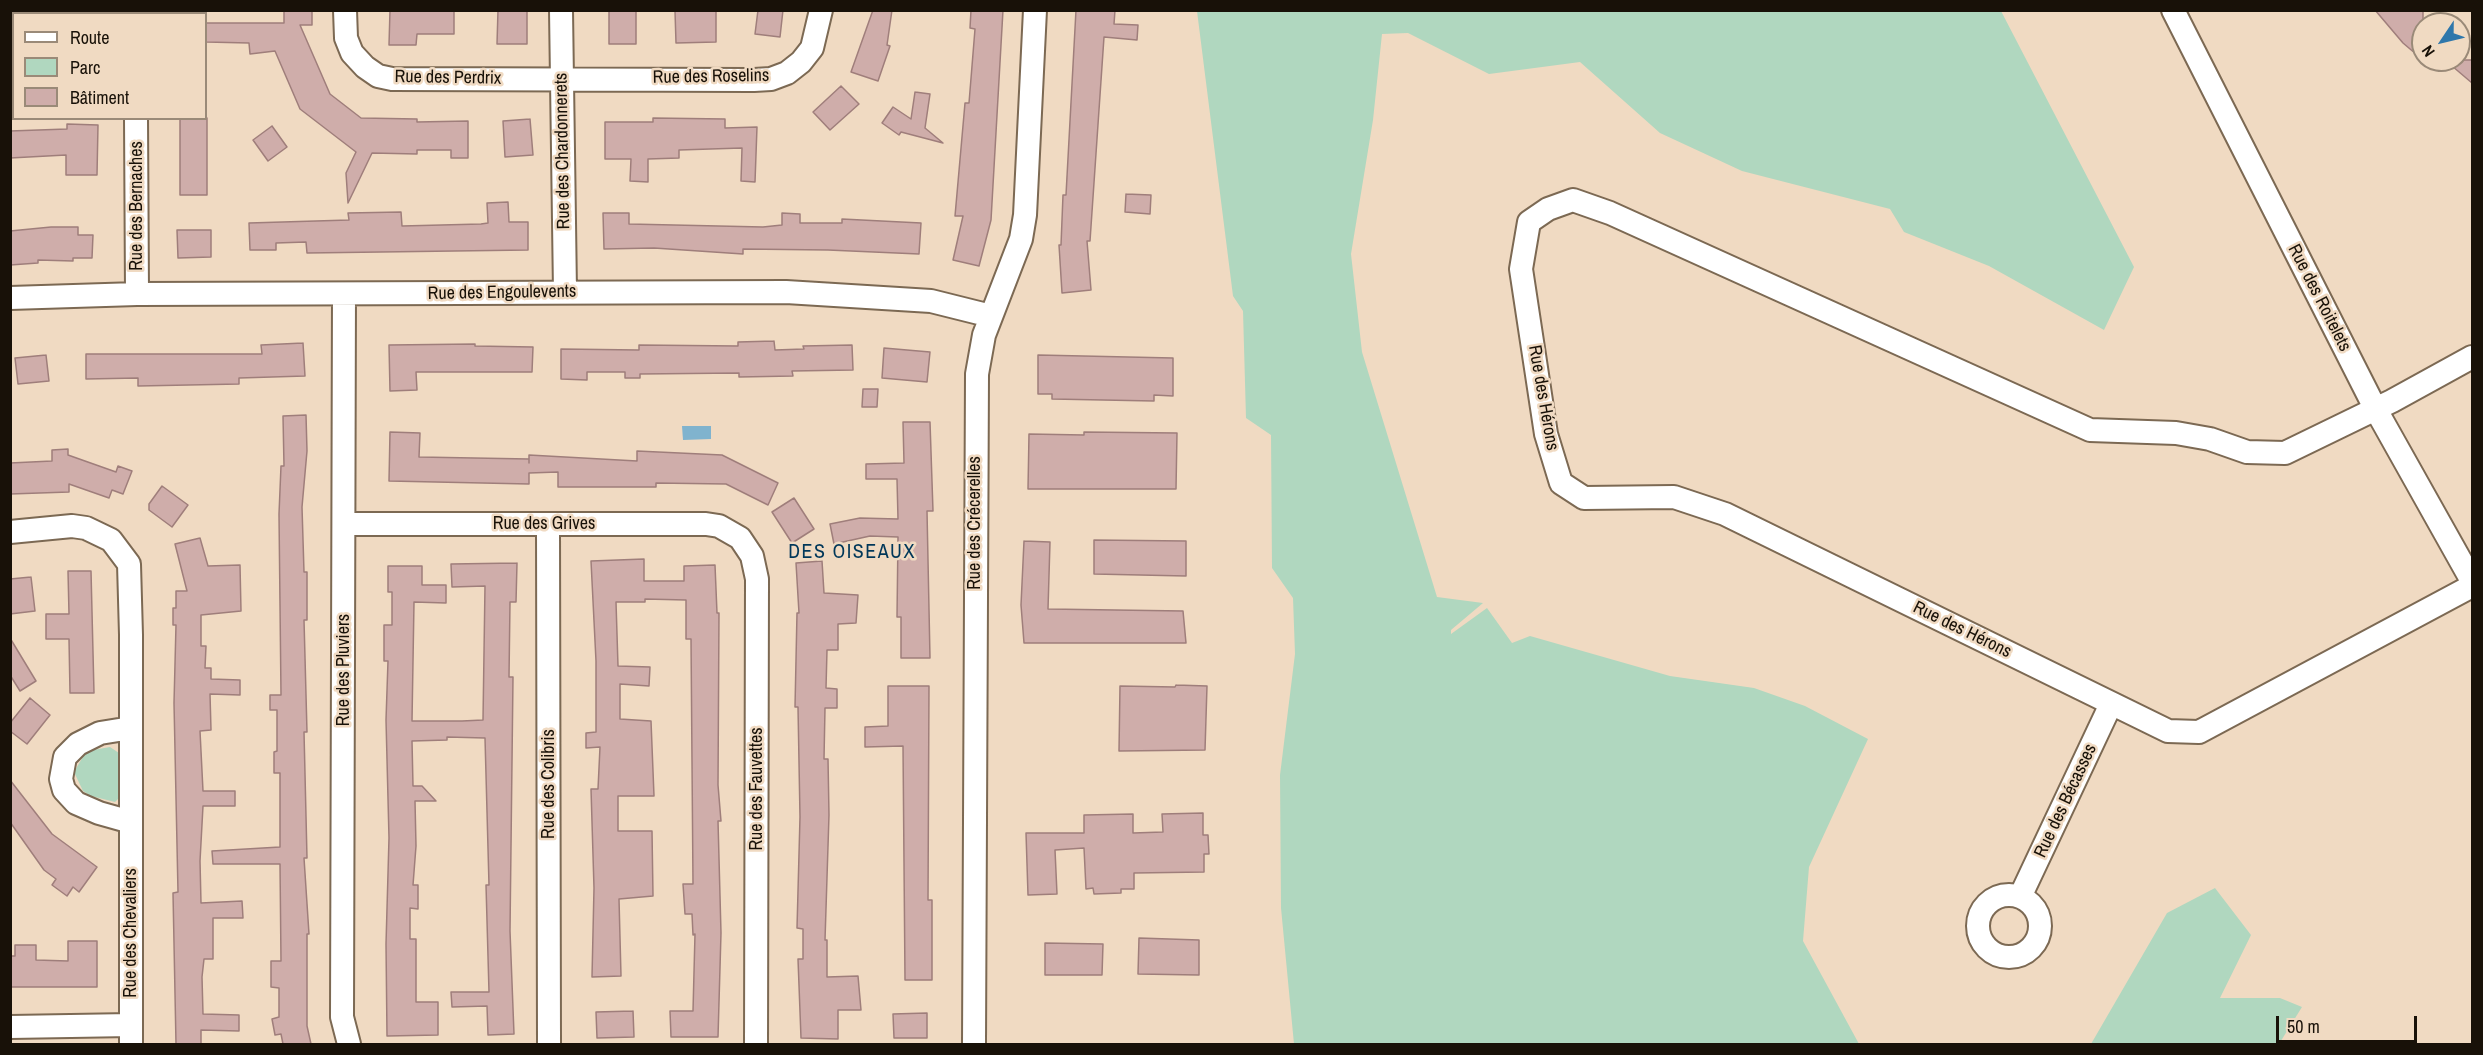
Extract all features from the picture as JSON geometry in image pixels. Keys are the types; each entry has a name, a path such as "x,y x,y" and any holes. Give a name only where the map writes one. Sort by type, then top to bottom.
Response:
{"street":[{"name":"Rue des Perdrix","path":"345,10 346,38 352,53 365,67 378,76 402,79 561,79"},
{"name":"Rue des Chardonnerets","path":"561,10 565,292"},
{"name":"Rue des Roselins","path":"561,79 771,79 787,73 812,48 821,10"},
{"name":"Rue des Crécerelles","path":"974,1044 976,395 979,353 991,316 1015,261 1024,222 1035,10"},
{"name":"Rue des Roitelets","path":"2173,10 2375,408 2472,581"},
{"name":"Rue des Bernaches","path":"136,120 137,294"},
{"name":"Rue des Hérons","path":"2375,408 2284,453 2247,452 2210,439 2176,433 2090,430 1610,213 1573,200 1548,209 1529,222 1521,269 1546,434 1561,483 1584,498 1674,496 1725,514 2168,731 2199,732 2472,586"},
{"name":"Rue des Engoulevents","path":"10,298 137,294 786,292 931,301 991,316"},
{"name":"Rue des Pluviers","path":"344,294 342,1017 349,1044"},
{"path":"2375,408 2472,357"},
{"name":"Rue des Grives","path":"345,524 706,524 719,526 740,538"},
{"name":"Rue des Colibris","path":"548,524 549,1044"},
{"name":"Rue des Chevaliers","path":"10,532 72,526 86,528 111,540 122,551 129,564 131,1035"},
{"name":"Rue des Fauvettes","path":"740,538 752,556 757,579 756,1044"},
{"name":"Rue des Bécasses","path":"2020,897 2111,704"},
{"path":"131,728 94,735 78,744 65,758 61,779 64,790 76,803 99,813 131,822"},
{"path":"10,1027 131,1035"}],"green space":[{"path":"1197,11 2001,11 2134,267 2104,330 1989,266 1904,232 1890,209 1742,171 1660,133 1580,62 1489,74 1408,33 1382,34 1373,120 1351,254 1362,352 1437,597 1483,603 1451,630 1451,634 1487,608 1512,643 1530,636 1670,676 1754,688 1805,706 1868,739 1809,867 1803,941 1859,1044 1294,1044 1281,908 1280,775 1295,654 1293,598 1272,568 1271,435 1246,418 1243,311 1233,296"},
{"path":"110,747 119,753 120,759 121,791 115,802 91,796 83,791 74,772 84,755 93,750"},
{"path":"2215,888 2251,935 2220,998 2280,998 2302,1007 2279,1044 2091,1044 2167,913"}],"water":[{"path":"682,426 711,426 711,439 683,440"}],"building":[{"path":"284,10 312,10 312,25 300,25 330,94 361,118 417,119 417,122 468,121 468,158 451,158 451,150 417,150 417,154 372,153 348,203 346,173 356,152 300,109 275,51 250,54 249,43 207,42 207,23 284,23"},
{"path":"390,10 454,10 454,34 417,34 416,45 389,45"},
{"path":"498,10 527,10 527,44 497,44"},
{"path":"609,10 636,10 636,44 609,44"},
{"path":"716,10 716,42 676,43 675,11"},
{"path":"758,10 783,10 780,37 755,34"},
{"path":"873,10 892,10 887,45 890,46 878,81 851,72"},
{"path":"971,10 1003,10 991,220 979,266 953,260 963,216 955,216 965,103 969,103 975,29 970,28"},
{"path":"1076,10 1115,10 1114,24 1138,25 1137,40 1104,37 1090,241 1087,241 1091,290 1062,293 1059,245 1061,245 1063,195 1066,195"},
{"path":"2375,10 2423,10 2423,12 2411,12 2411,50"},
{"path":"2471,60 2472,60 2472,83 2459,72 2471,72"},
{"path":"841,86 859,104 830,130 813,112"},
{"path":"915,92 930,94 925,128 943,143 901,132 899,135 882,123 893,107 911,119"},
{"path":"653,118 725,119 725,128 757,127 755,182 741,181 742,148 679,150 679,158 648,159 648,182 630,181 631,159 605,159 605,122 653,122"},
{"path":"530,119 533,155 505,157 503,121"},
{"path":"180,120 207,120 207,195 180,195"},
{"path":"67,124 98,125 97,175 66,175 66,155 10,158 10,131 67,129"},
{"path":"272,126 287,147 268,161 253,140"},
{"path":"1126,194 1151,195 1150,214 1125,212"},
{"path":"508,202 509,222 528,222 528,250 307,253 306,242 276,243 276,250 250,250 249,223 349,220 348,213 401,212 402,226 481,224 488,223 487,203"},
{"path":"603,213 629,213 629,224 763,227 782,225 782,213 800,214 800,223 842,223 842,219 921,223 919,254 743,249 743,254 654,248 604,249"},
{"path":"78,227 78,235 93,235 92,258 73,258 73,261 38,260 38,263 10,265 10,231"},
{"path":"177,230 211,230 211,257 178,258"},
{"path":"774,341 775,350 804,349 803,346 852,345 853,370 792,371 793,376 739,377 739,373 640,374 640,378 625,378 625,372 587,372 587,380 561,379 561,349 639,350 639,345 738,346 738,342"},
{"path":"303,343 305,376 239,378 239,384 138,386 138,378 86,379 86,354 262,354 261,345"},
{"path":"475,344 475,346 533,347 532,372 416,372 417,390 390,391 389,345"},
{"path":"884,348 930,352 927,382 882,378"},
{"path":"46,355 49,381 18,384 15,358"},
{"path":"1038,355 1173,358 1173,396 1154,395 1154,401 1052,399 1052,394 1038,394"},
{"path":"863,389 878,389 877,407 862,407"},
{"path":"306,415 307,451 302,507 304,572 307,572 307,620 304,620 307,732 304,732 307,858 304,858 309,934 307,934 307,1026 311,1044 283,1044 281,1034 275,1035 272,1019 279,1017 279,988 271,987 271,961 281,961 280,864 213,864 212,851 280,847 280,773 274,773 274,752 277,751 277,710 270,710 270,695 281,695 279,514 281,466 284,466 283,416"},
{"path":"903,422 930,422 933,511 927,511 930,658 901,658 901,617 897,617 898,537 870,536 834,544 830,524 860,518 898,519 897,479 866,479 866,464 904,463"},
{"path":"390,432 420,433 419,457 529,459 529,455 637,461 637,451 722,455 778,483 768,505 726,484 656,483 656,487 558,487 558,472 529,473 529,484 389,481"},
{"path":"1084,432 1177,433 1176,489 1028,489 1029,434 1084,435"},
{"path":"68,449 68,455 116,472 118,466 132,471 123,494 112,490 109,498 69,484 69,492 10,494 10,463 52,461 52,450"},
{"path":"162,486 188,505 172,527 149,510 149,504"},
{"path":"794,498 814,529 792,543 772,512"},
{"path":"200,538 208,566 240,565 241,611 201,615 201,646 206,646 205,668 211,668 211,679 240,680 240,695 210,694 211,730 200,731 203,791 235,791 235,806 203,806 200,861 201,903 242,901 243,918 213,918 213,959 204,959 202,977 203,1014 239,1015 239,1031 201,1030 201,1044 176,1044 173,893 178,892 174,703 176,625 173,625 173,608 176,608 176,591 187,591 175,544"},
{"path":"1094,540 1186,541 1186,576 1094,574"},
{"path":"1024,541 1050,542 1048,609 1183,611 1186,643 1024,643 1021,605"},
{"path":"644,559 644,581 684,581 684,566 715,565 717,613 719,613 718,785 721,821 718,821 721,933 718,1037 671,1037 670,1011 693,1011 695,934 693,935 692,914 685,914 683,884 693,884 691,639 686,639 686,600 645,599 645,602 616,602 618,666 650,667 649,686 620,684 620,719 651,721 654,796 618,796 618,831 652,831 653,896 619,899 621,976 592,977 594,888 591,789 598,789 600,747 586,748 586,733 596,732 596,661 591,561"},
{"path":"822,561 824,593 858,595 856,623 838,624 838,650 827,650 826,688 837,689 837,708 825,708 824,759 828,759 829,815 825,940 827,940 827,977 858,976 861,1010 838,1010 838,1039 801,1038 798,959 803,959 803,929 797,928 800,817 798,707 795,707 797,613 799,613 796,563"},
{"path":"517,563 516,602 510,602 509,677 513,677 510,931 514,1034 488,1035 487,1006 452,1007 451,992 489,992 486,885 489,885 485,738 447,737 447,740 412,741 413,786 422,786 436,801 415,801 416,846 413,885 418,885 418,909 410,908 410,939 416,939 416,1002 438,1002 438,1035 387,1036 386,944 389,838 386,720 388,661 384,661 384,625 392,625 392,592 388,592 388,566 422,566 422,585 446,585 446,603 414,602 412,721 462,721 483,720 485,586 452,587 451,564"},
{"path":"68,571 91,571 94,693 70,693 69,639 46,639 46,614 69,614"},
{"path":"31,577 35,611 10,614 10,579"},
{"path":"10,638 36,681 20,691 10,675"},
{"path":"1176,685 1207,686 1205,750 1119,751 1120,686 1175,687"},
{"path":"888,686 929,686 928,900 932,900 932,980 905,980 903,746 865,747 865,727 888,726"},
{"path":"30,698 50,715 27,744 10,731 10,723"},
{"path":"10,780 52,834 97,867 79,892 73,887 67,896 52,885 56,879 44,870 10,822"},
{"path":"1203,813 1203,835 1208,835 1209,854 1204,854 1204,872 1134,873 1134,889 1121,889 1121,893 1094,894 1093,888 1086,889 1084,848 1055,850 1057,894 1028,895 1026,833 1084,833 1084,815 1133,814 1133,833 1163,832 1162,814"},
{"path":"1139,938 1199,940 1199,975 1138,974"},
{"path":"68,941 97,941 97,987 10,987 10,956 15,956 15,945 36,945 36,960 68,961"},
{"path":"1045,943 1103,944 1102,975 1045,975"},
{"path":"633,1011 634,1037 597,1038 596,1012"},
{"path":"927,1013 927,1038 894,1038 893,1014"}],"district":[{"name":"DES OISEAUX","path":"852,553"}]}
